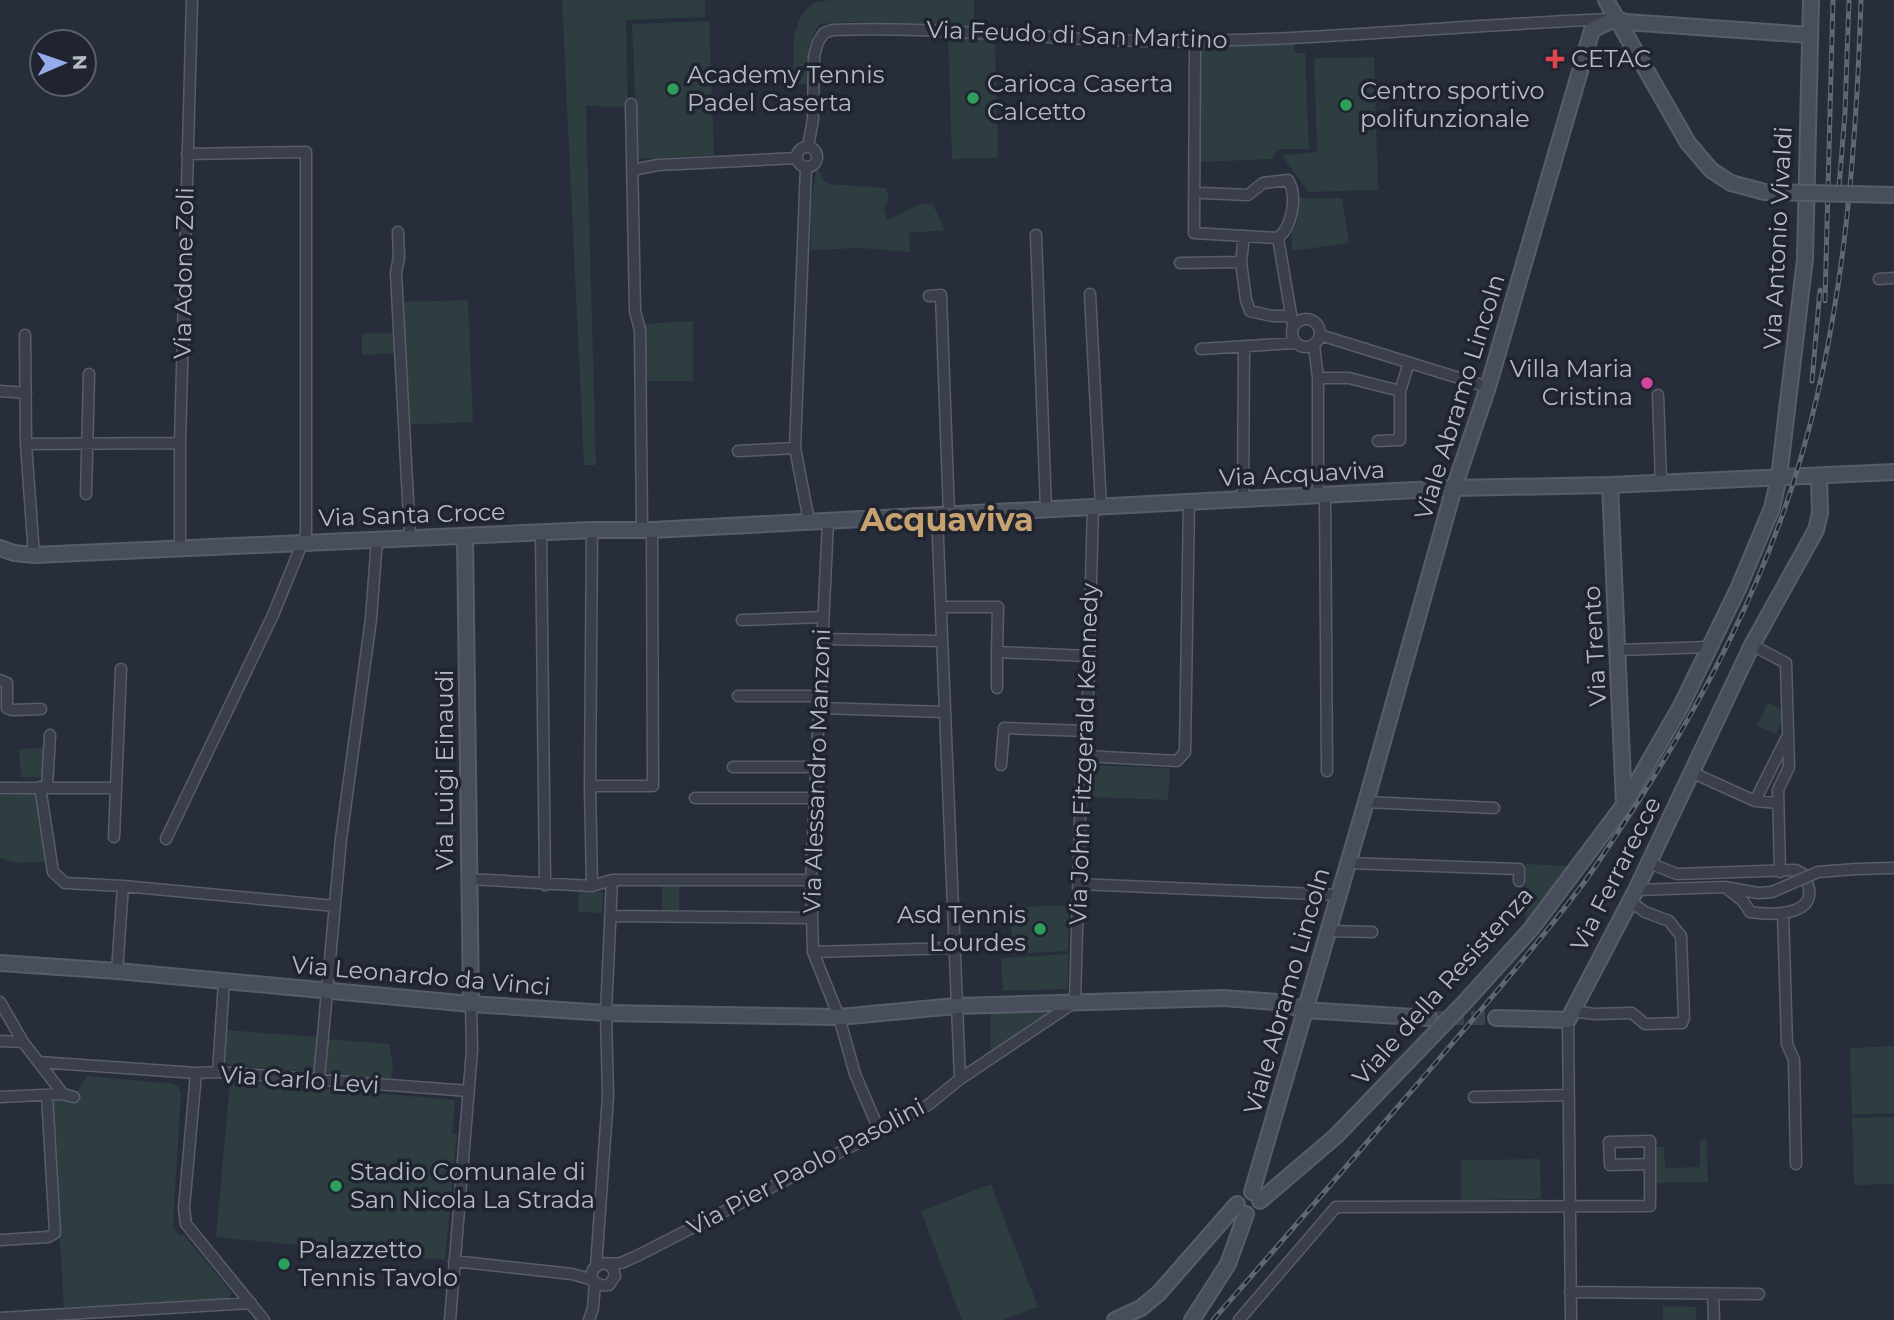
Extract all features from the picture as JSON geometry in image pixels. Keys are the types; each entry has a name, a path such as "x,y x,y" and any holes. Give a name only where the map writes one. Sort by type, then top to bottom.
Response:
{"street":[{"name":"Via Adone Zoli","path":"180,547 180,443 192,0"},
{"path":"1606,0 1688,143 1711,170 1731,183 1765,192 1894,195"},
{"name":"Via Antonio Vivaldi","path":"1779,477 1805,258 1811,0"},
{"path":"1615,19 1810,35"},
{"name":"Via Feudo di San Martino","path":"808,147 813,119 814,56 824,33 833,30 940,30 1144,41 1195,41 1311,39 1432,28 1615,19"},
{"name":"Viale Abramo Lincoln","path":"1256,1197 1311,1006 1328,931 1454,488 1488,387 1592,30 1615,19"},
{"path":"1195,41 1194,233 1278,239"},
{"path":"590,786 653,786 640,330 635,310 631,104"},
{"path":"808,147 814,149 817,158 813,166 806,167 801,165 797,158 800,150 808,147"},
{"path":"166,839 274,615 306,534 306,152 187,154"},
{"path":"632,170 658,165 797,158"},
{"path":"806,167 795,448 809,522"},
{"path":"1203,193 1248,195 1263,183 1289,180 1292,217 1278,239"},
{"path":"398,232 399,257 396,273 410,538"},
{"path":"1036,235 1046,509"},
{"path":"1244,236 1241,262 1250,311 1292,321 1308,318 1316,322 1320,335 1314,345 1318,378 1322,496 1327,771"},
{"path":"1278,239 1292,321 1291,335 1295,343"},
{"path":"1180,263 1241,262"},
{"path":"1879,279 1894,278"},
{"name":"Via John Fitzgerald Kennedy","path":"1075,1002 1081,784 1087,730 1088,656 1097,507 1090,294"},
{"path":"929,296 941,295 941,641 960,1079"},
{"path":"25,335 26,444 34,555"},
{"path":"1320,335 1488,387"},
{"path":"1201,349 1295,343 1302,347 1314,345"},
{"path":"1243,499 1244,346"},
{"path":"1378,441 1400,440 1400,391 1409,363"},
{"path":"86,494 89,374"},
{"path":"1318,378 1349,378 1400,391"},
{"path":"0,391 26,393"},
{"path":"1658,394 1661,482"},
{"path":"26,444 180,443"},
{"path":"738,451 795,448"},
{"name":"Via Acquaviva","path":"828,521 1454,488 1610,485 1894,472"},
{"name":"Via Ferrarecce","path":"1572,1320 1568,1208 1569,1016 1634,896 1752,645 1816,530 1820,513 1819,476"},
{"name":"Viale della Resistenza","path":"1242,1209 1256,1211 1256,1197 1336,1136 1465,1002 1531,929 1624,805 1681,706 1738,589 1772,508 1779,477"},
{"name":"Via Trento","path":"1610,485 1624,805"},
{"path":"1085,755 1177,761 1185,752 1189,502"},
{"name":"Via Santa Croce","path":"0,548 34,555 828,521"},
{"name":"Via Alessandro Manzoni","path":"828,521 811,880 813,952 839,1017 855,1074 879,1130"},
{"path":"592,530 592,886"},
{"path":"541,533 545,885"},
{"name":"Via Luigi Einaudi","path":"465,536 471,1004"},
{"path":"319,1079 341,839 371,620 377,540"},
{"path":"941,607 998,607 997,688"},
{"path":"742,620 823,617"},
{"path":"822,639 941,641"},
{"path":"1752,645 1786,663 1789,767 1778,790 1780,872"},
{"path":"1619,650 1709,648"},
{"path":"996,652 1088,656"},
{"path":"114,837 121,668"},
{"path":"0,680 7,683 7,708 41,709"},
{"path":"738,696 821,696"},
{"path":"820,708 943,712"},
{"path":"1001,765 1004,728 1087,730"},
{"path":"50,735 43,787 53,872 58,879 65,883 335,906"},
{"path":"1755,801 1788,735"},
{"path":"733,767 817,767"},
{"path":"1691,772 1755,801 1778,803"},
{"path":"0,788 115,788"},
{"path":"695,798 816,798"},
{"path":"1366,802 1494,808"},
{"path":"1348,863 1518,869 1518,881"},
{"path":"1649,863 1677,874 1796,870 1803,874 1809,890 1807,902 1802,909 1750,912 1750,895 1726,874"},
{"path":"1496,1018 1632,1013 1645,1024 1682,1023 1681,936 1669,921 1645,912 1634,896 1725,887 1750,895 1772,892 1818,872 1894,867"},
{"path":"1725,887 1729,881 1726,874"},
{"path":"469,879 592,886 612,880 811,880"},
{"path":"454,1261 572,1274 598,1271 613,1268 612,1282 602,1286 598,1271 598,1246 608,1096 606,1013 612,880"},
{"path":"1078,884 1339,895"},
{"path":"117,971 122,886"},
{"path":"1783,912 1787,1044 1794,1060 1796,1164"},
{"path":"611,916 811,918"},
{"path":"1328,931 1372,932"},
{"path":"813,952 954,948"},
{"name":"Via Leonardo da Vinci","path":"0,963 117,971 471,1004 606,1013 839,1017 956,1006 1223,999 1429,1018"},
{"path":"218,1072 224,982"},
{"path":"0,1002 23,1042 69,1096 0,1097"},
{"name":"Via Pier Paolo Pasolini","path":"589,1320 598,1271 637,1256 928,1105 960,1079 1075,1002"},
{"path":"450,1320 472,1050 471,1004"},
{"path":"0,1041 23,1042"},
{"path":"39,1062 195,1073"},
{"name":"Via Carlo Levi","path":"264,1320 186,1224 184,1208 195,1073 218,1072 469,1091"},
{"path":"0,1240 48,1237 55,1233 47,1095"},
{"path":"1474,1097 1568,1095"},
{"path":"1239,1320 1336,1207 1650,1206 1650,1164 1650,1141 1609,1142 1610,1165 1650,1164"},
{"path":"1115,1320 1142,1308 1242,1209"},
{"path":"1192,1320 1228,1264 1242,1209"},
{"name":"Via Pier Paolo Pasolini","path":"593,1308 612,1282 637,1256"},
{"path":"1570,1292 1759,1294"},
{"path":"1139,1320 1159,1293"},
{"path":"1713,1294 1714,1320"},
{"path":"0,1318 75,1317 251,1303"}],"shaded area":[{"path":"562,0 705,0 705,17 626,20 628,107 586,106 596,465 584,465"},
{"path":"829,0 974,0 974,28 852,22 820,24 810,45 808,84 794,84 793,52 799,20 813,4"},
{"name":"Academy Tennis Padel Caserta","path":"709,21 714,155 638,159 632,24"},
{"name":"Carioca Caserta Calcetto","path":"948,35 995,37 998,158 952,159"},
{"path":"1294,44 1295,53 1305,53 1309,149 1278,149 1272,159 1200,162 1200,50 1204,46"},
{"name":"Centro sportivo polifunzionale","path":"1374,57 1378,190 1308,192 1282,155 1317,152 1314,58"},
{"path":"817,165 822,179 829,184 886,188 889,199 884,207 887,219 921,204 933,205 945,230 909,233 910,252 860,248 811,250 810,209"},
{"path":"1297,198 1342,198 1349,243 1292,251 1291,233 1297,222"},
{"path":"468,300 473,422 406,425 400,302"},
{"path":"693,321 693,381 645,381 645,324"},
{"path":"396,333 397,353 362,355 362,334"},
{"path":"1768,703 1781,709 1781,724 1776,734 1757,726"},
{"path":"43,748 42,777 21,777 19,749"},
{"path":"1090,765 1170,768 1168,800 1089,797"},
{"path":"34,794 46,862 17,863 0,858 0,795"},
{"path":"1526,864 1567,866 1525,923"},
{"path":"662,883 679,883 679,910 662,910"},
{"path":"579,891 603,892 602,913 578,912"},
{"name":"Asd Tennis Lourdes","path":"1069,905 1068,951 1012,954 1010,907"},
{"path":"1068,954 1068,989 1003,991 1001,958"},
{"path":"1046,1009 1045,1016 991,1052 990,1010"},
{"path":"225,1030 318,1037 315,1073 222,1064"},
{"path":"329,1039 389,1044 393,1064 391,1079 326,1073"},
{"path":"1894,1046 1894,1113 1852,1115 1850,1048"},
{"path":"87,1076 173,1084 179,1087 181,1095 173,1224 178,1235 184,1235 232,1293 229,1300 64,1307 51,1099 74,1097"},
{"name":"Stadio Comunale di San Nicola La Strada","path":"230,1081 455,1100 452,1133 457,1134 445,1260 216,1237"},
{"path":"1894,1117 1894,1184 1854,1185 1852,1118"},
{"path":"1707,1140 1708,1182 1656,1183 1656,1147 1664,1147 1665,1168 1700,1167 1700,1141"},
{"path":"1540,1159 1541,1199 1461,1200 1461,1160"},
{"path":"991,1184 1038,1307 1003,1320 962,1320 921,1211"},
{"path":"1663,1306 1696,1307 1696,1320 1663,1320"}],"tunnel":[{"path":"1429,1018 1496,1018"}],"railway":[{"path":"1825,301 1833,0"},
{"path":"1839,187 1849,0"},
{"path":"1213,1320 1541,938 1583,884 1638,802 1708,684 1748,602 1782,517 1812,417 1836,299 1844,240 1851,180 1861,0"},
{"path":"1812,381 1820,290"}],"place":[{"name":"CETAC","path":"1555,59"},
{"name":"Academy Tennis Padel Caserta","path":"673,89"},
{"name":"Carioca Caserta Calcetto","path":"973,98"},
{"name":"Centro sportivo polifunzionale","path":"1346,105"},
{"name":"Villa Maria Cristina","path":"1647,383"},
{"name":"Asd Tennis Lourdes","path":"1040,929"},
{"name":"Stadio Comunale di San Nicola La Strada","path":"336,1186"},
{"name":"Palazzetto Tennis Tavolo","path":"284,1264"}],"district":[{"name":"Acquaviva","path":"947,520"}]}
